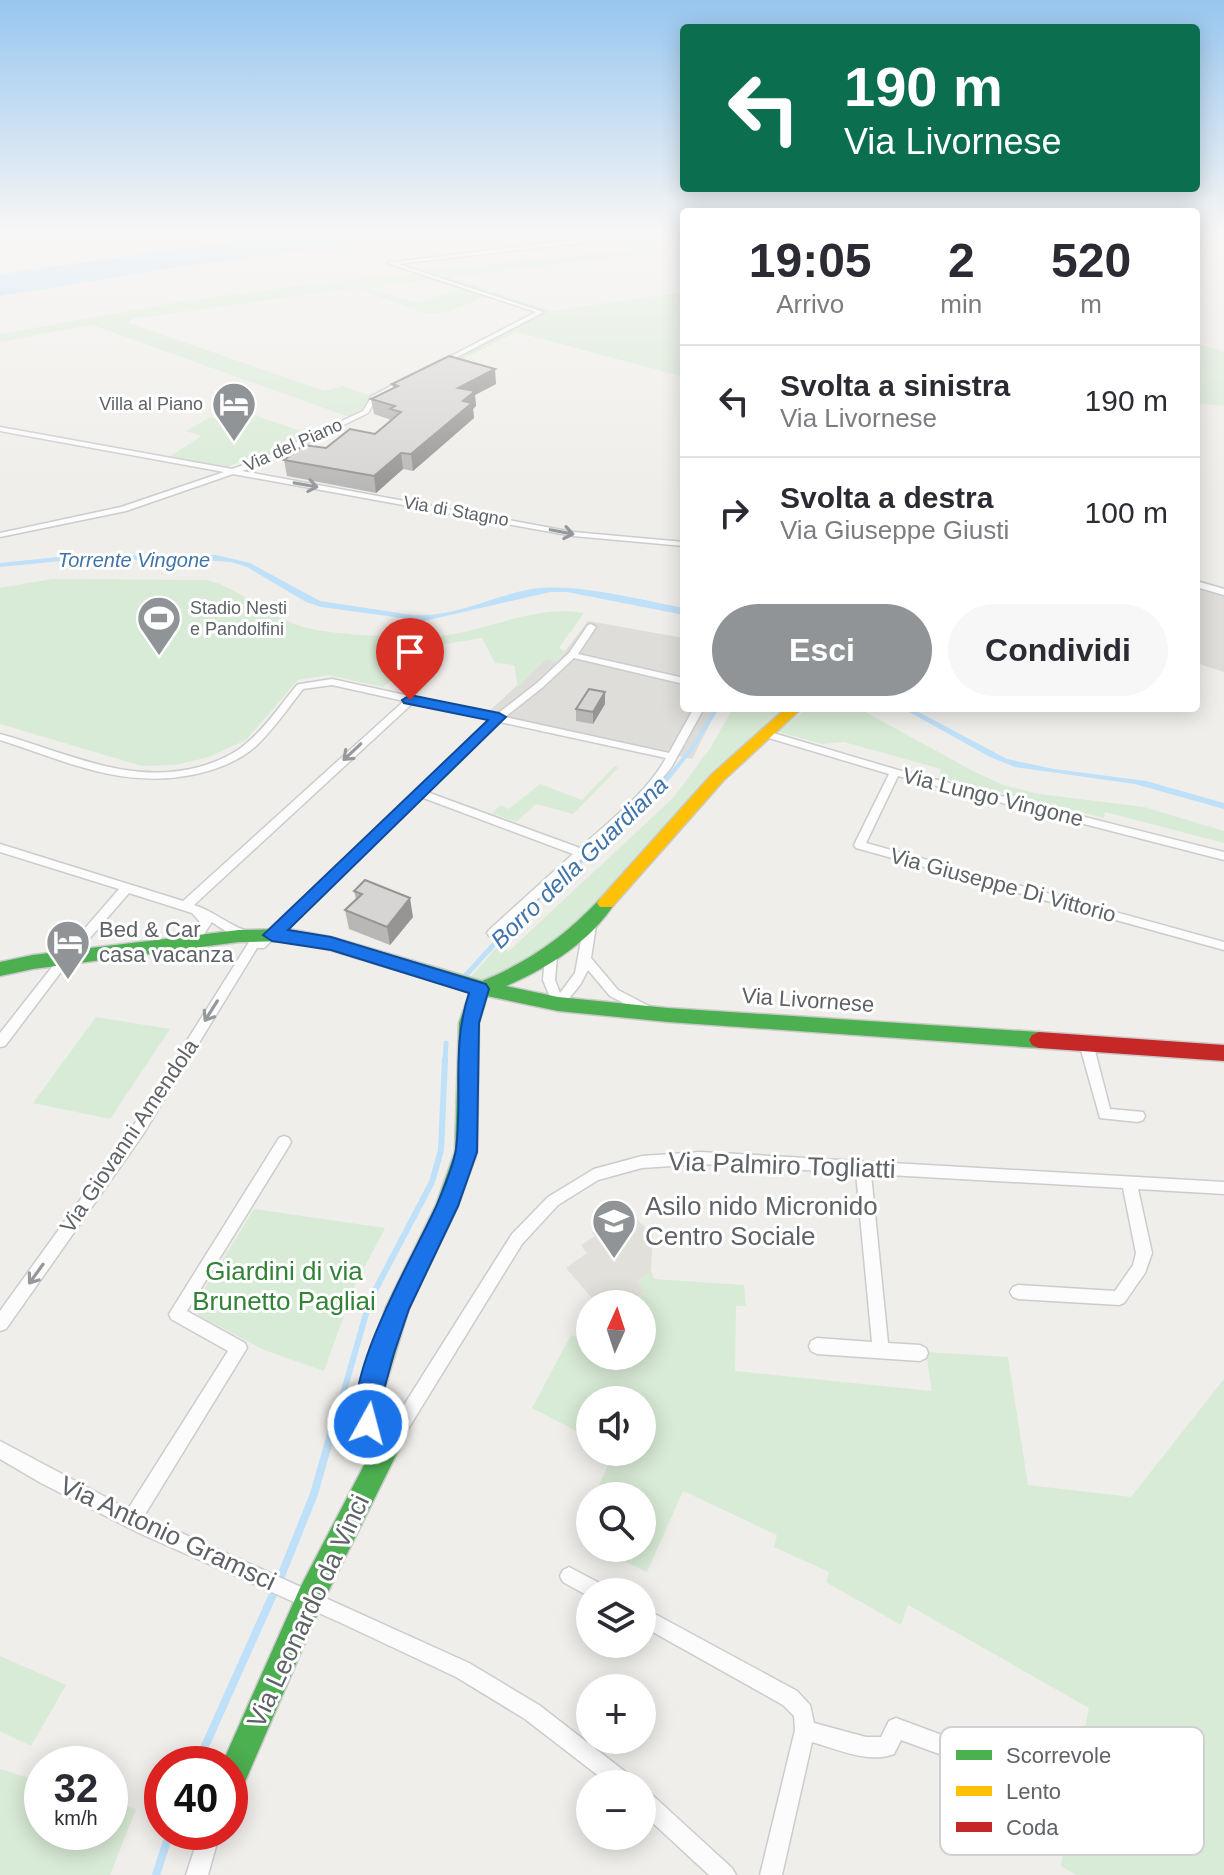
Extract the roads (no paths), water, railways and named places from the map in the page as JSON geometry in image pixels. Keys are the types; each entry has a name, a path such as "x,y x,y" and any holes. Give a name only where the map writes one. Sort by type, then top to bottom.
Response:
{"main road":[{"path":"386,1449 368,1424 368,1404 381,1353 398,1307 447,1206 466,1152 469,1023 480,989 535,967 551,956 591,919 763,733 790,712"},
{"name":"Via Livornese","path":"0,961 63,962 192,943 214,936"},
{"name":"Via Livornese","path":"146,950 214,936 319,940 480,989 558,1004 668,1015 1224,1053"},
{"name":"Via Livornese","path":"0,969 33,962"},
{"name":"Via Leonardo da Vinci","path":"243,1746 302,1594 386,1449"}],"street":[{"path":"426,370 528,318"},
{"name":"Via del Piano","path":"0,535 123,509 261,462 366,412 374,397 413,377"},
{"name":"Via del Piano","path":"0,429 229,472"},
{"name":"Via di Stagno","path":"229,472 471,513 573,534 680,544"},
{"path":"1200,585 1224,592"},
{"name":"Via Giovanni Amendola","path":"0,1324 137,1132 259,940 499,717 572,655 591,627"},
{"path":"572,655 680,680"},
{"path":"0,737 130,775 156,776 213,765 236,754 251,744 300,687 332,682 670,756"},
{"path":"188,908 410,700"},
{"path":"493,933 636,803 666,768 697,712"},
{"name":"Via Lungo Vingone","path":"763,733 895,772 1224,856"},
{"name":"Via Giuseppe Di Vittorio","path":"895,772 860,845 1224,946"},
{"path":"420,793 579,852"},
{"path":"0,848 215,916 237,933 259,940"},
{"path":"0,1042 126,889"},
{"path":"188,908 214,936"},
{"path":"551,956 549,980 558,1004 580,979 587,961 586,939 591,919"},
{"path":"587,961 607,986 630,1003 668,1015"},
{"path":"1086,1043 1105,1114 1138,1116"},
{"path":"132,1519 239,1348 177,1314 284,1142"},
{"name":"Via Palmiro Togliatti","path":"386,1449 517,1239 553,1201 594,1175 642,1162 701,1158 1224,1188"},
{"path":"863,1167 881,1351"},
{"path":"1018,1292 1119,1298 1140,1268 1144,1253 1129,1182"},
{"path":"817,1346 920,1353"},
{"name":"Via Antonio Gramsci","path":"0,1450 132,1519 302,1594 472,1675 541,1718 607,1770"},
{"path":"569,1576 576,1580"},
{"path":"656,1624 790,1698 803,1712 805,1730 771,1875"},
{"path":"805,1730 866,1747 887,1747 896,1728 940,1744"},
{"path":"656,1812 725,1875"},
{"path":"197,1875 205,1850"}],"water":[{"path":"216,555 250,563 320,601 412,615 442,613 517,592 549,587 587,590 680,607 680,614 567,592 550,592 424,621 321,607 306,602 247,567 231,562 186,559 61,561 0,567 0,563 68,556"},
{"path":"909,712 919,712 1007,759 1054,769 1146,781 1224,803 1224,809 1135,784 1015,767 990,757"}],"waterway":[{"name":"Borro della Guardiana","path":"669,777 714,712"},
{"name":"Borro della Guardiana","path":"466,975 528,907 631,817 670,775"},
{"name":"Borro della Guardiana","path":"445,1062 446,1043"},
{"name":"Borro della Guardiana","path":"335,1422 370,1300 432,1182 441,1150 445,1060"},
{"name":"Borro della Guardiana","path":"279,1581 314,1494 335,1420"},
{"name":"Borro della Guardiana","path":"205,1746 275,1590"},
{"name":"Borro della Guardiana","path":"156,1875 164,1850"}],"place":[{"name":"Villa al Piano","path":"234,443"},
{"name":"Stadio Nesti e Pandolfini","path":"159,657"},
{"name":"Bed & Car casa vacanza","path":"68,981"},
{"name":"Asilo nido Micronido Centro Sociale","path":"614,1260"}],"water label":[{"name":"Torrente Vingone","path":"134,560"}],"park label":[{"name":"Giardini di via Brunetto Pagliai","path":"284,1286"}]}
